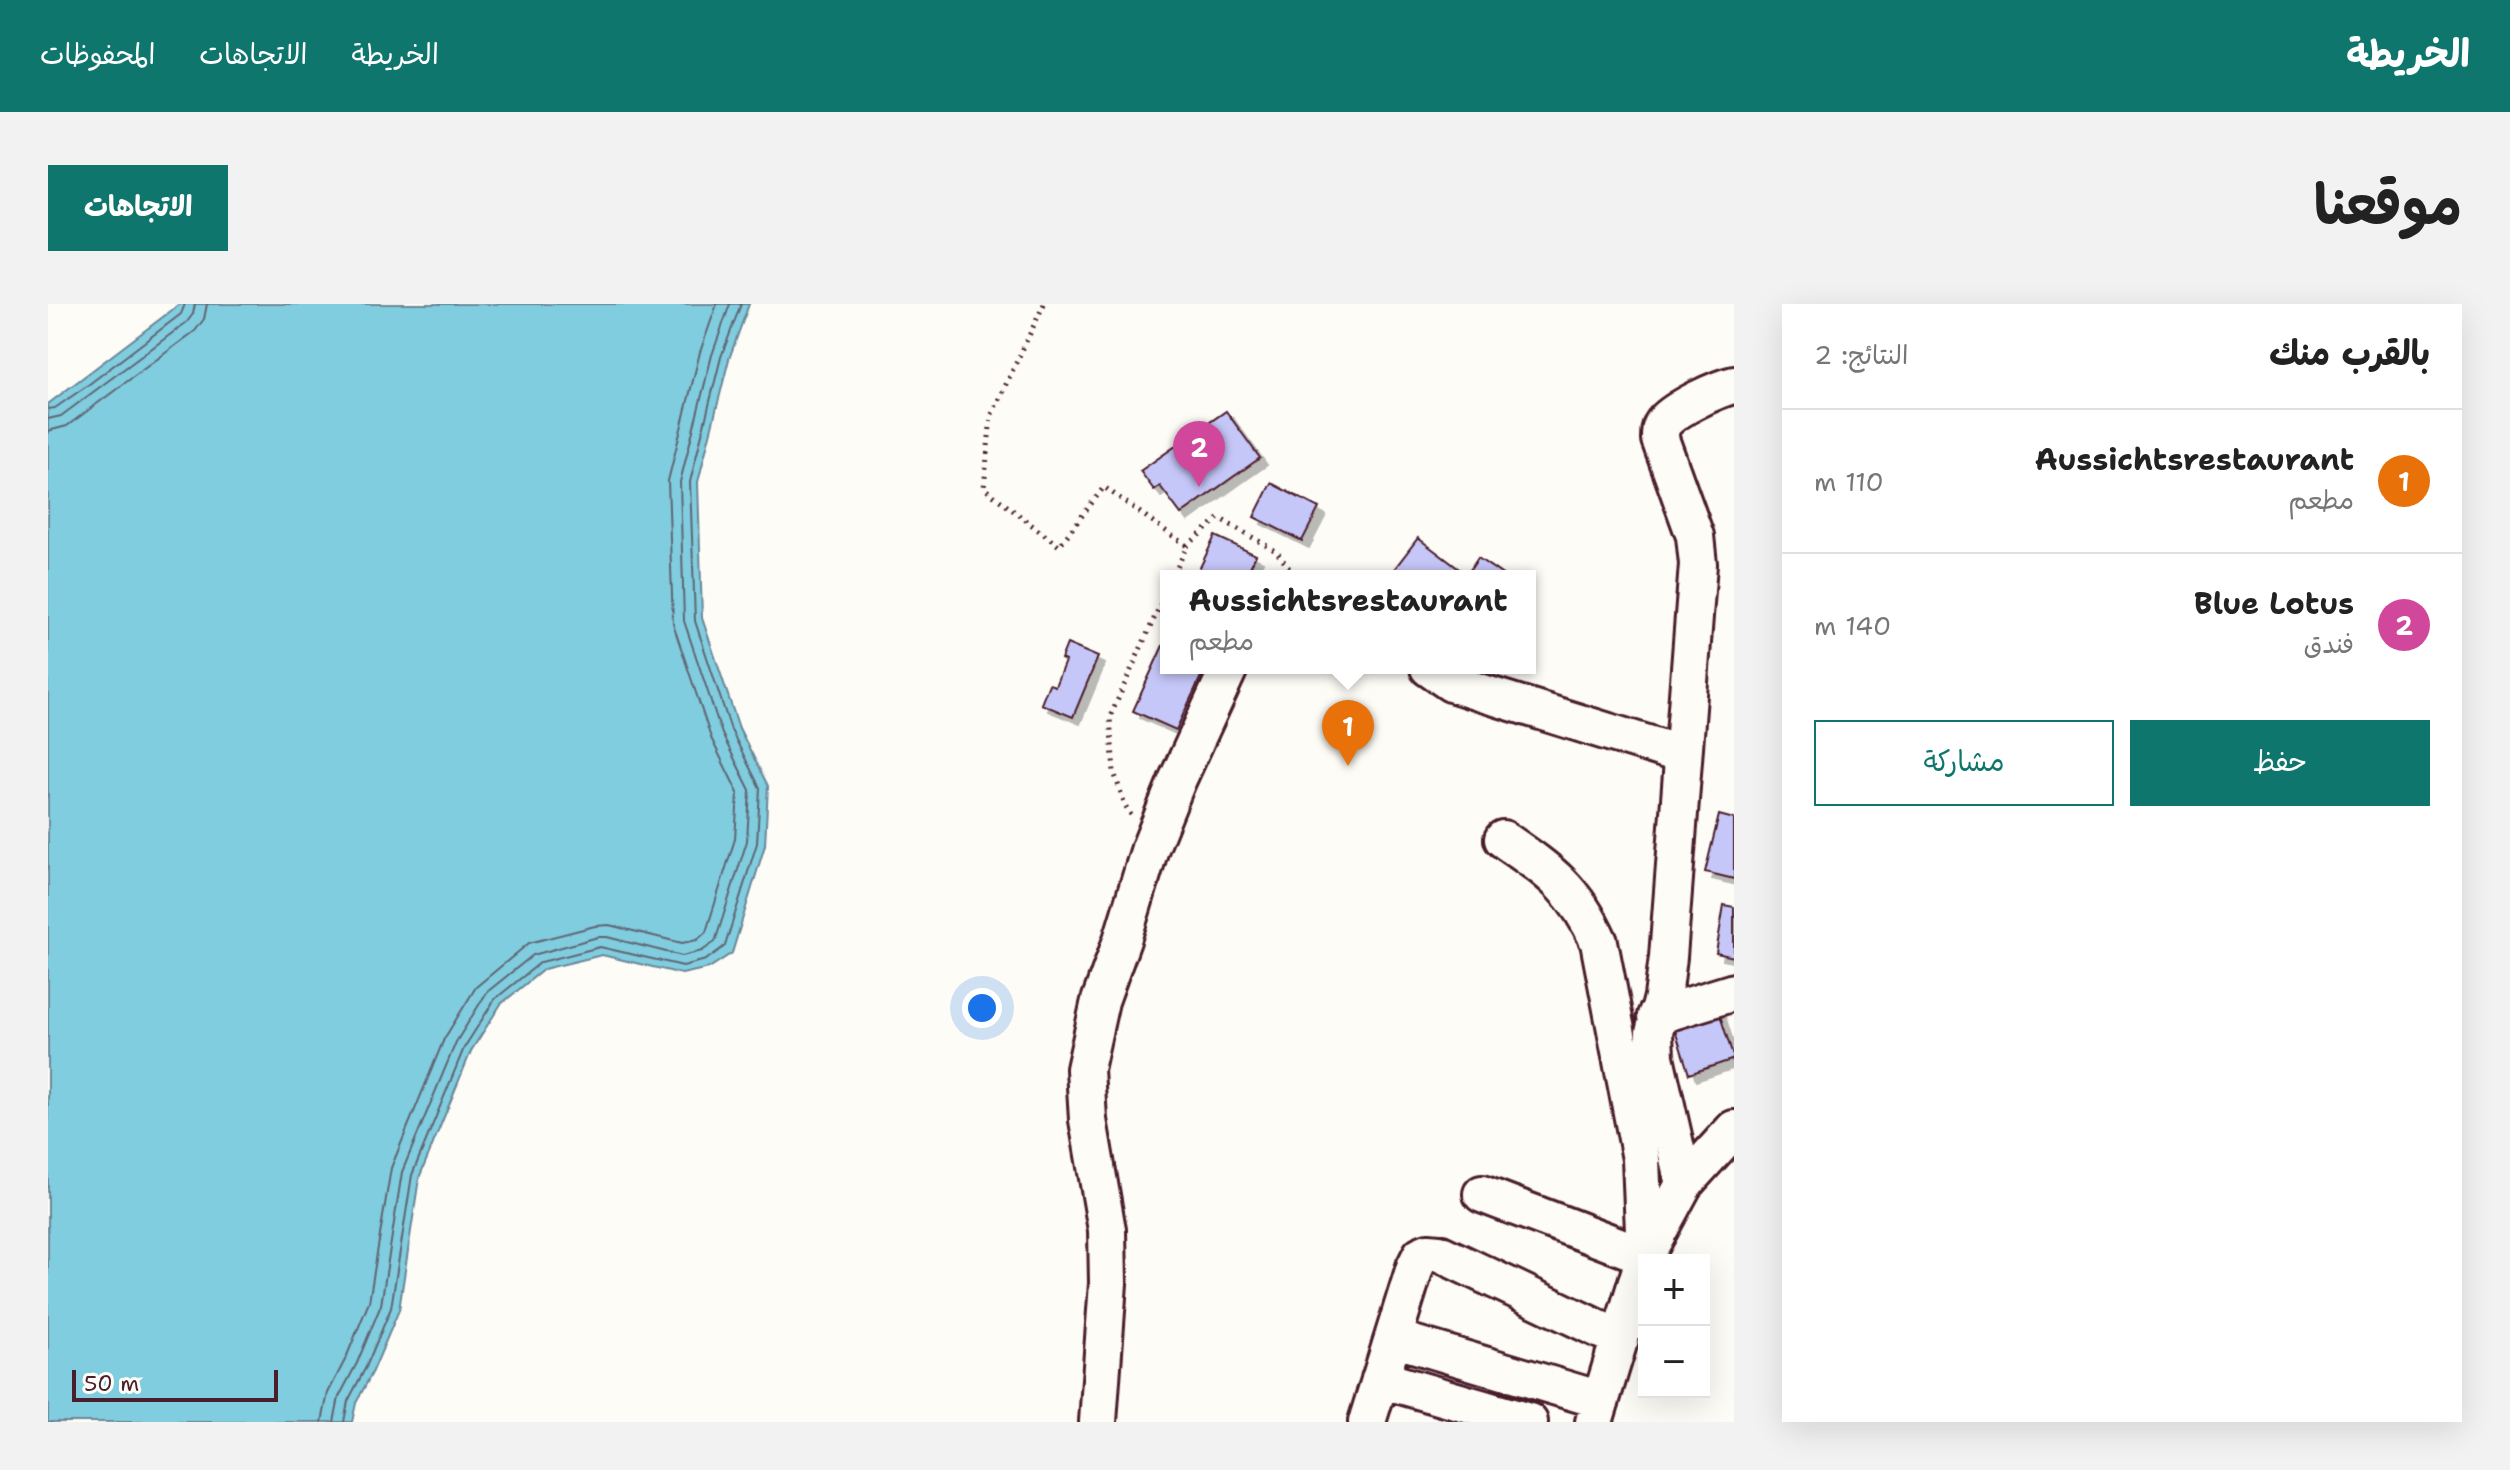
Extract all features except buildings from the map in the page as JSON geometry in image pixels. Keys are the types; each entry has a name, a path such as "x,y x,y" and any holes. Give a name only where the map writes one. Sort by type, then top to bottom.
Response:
{"street":[{"path":"1684,1184 1655,1057 1654,1033 1668,957 1698,564 1695,536 1660,439 1660,429 1665,421 1698,400 1734,385"},
{"path":"1098,1422 1108,1283 1107,1230 1088,1120 1085,1069 1100,1001 1150,848 1226,674"},
{"path":"1438,674 1451,683 1683,755"},
{"path":"1503,839 1568,889 1588,917 1599,942 1641,1159 1645,1254"},
{"path":"1656,1016 1734,992"},
{"path":"1646,1254 1684,1184 1734,1129"},
{"path":"1482,1194 1640,1254"},
{"path":"1367,1422 1415,1267 1421,1255 1428,1252 1439,1253 1620,1339"},
{"path":"1393,1338 1478,1363 1598,1411 1638,1279"},
{"path":"1462,1413 1478,1363"},
{"path":"1380,1379 1462,1413 1529,1422"}],"path":[{"path":"1044,304 991,416 984,488 1059,546 1104,487 1187,546"},
{"path":"1176,570 1187,546 1219,518 1276,551 1290,570"},
{"path":"1150,848 1125,805 1114,772 1110,717 1160,605"}],"water":[{"path":"180,304 749,304 729,359 698,482 702,618 739,728 768,786 765,845 732,953 709,968 682,974 602,955 544,969 501,1004 471,1051 419,1178 399,1310 356,1403 352,1422 48,1422 48,404"}],"place":[{"name":"Blue Lotus","path":"1199,487"},
{"name":"Aussichtsrestaurant","path":"1348,766"}]}
